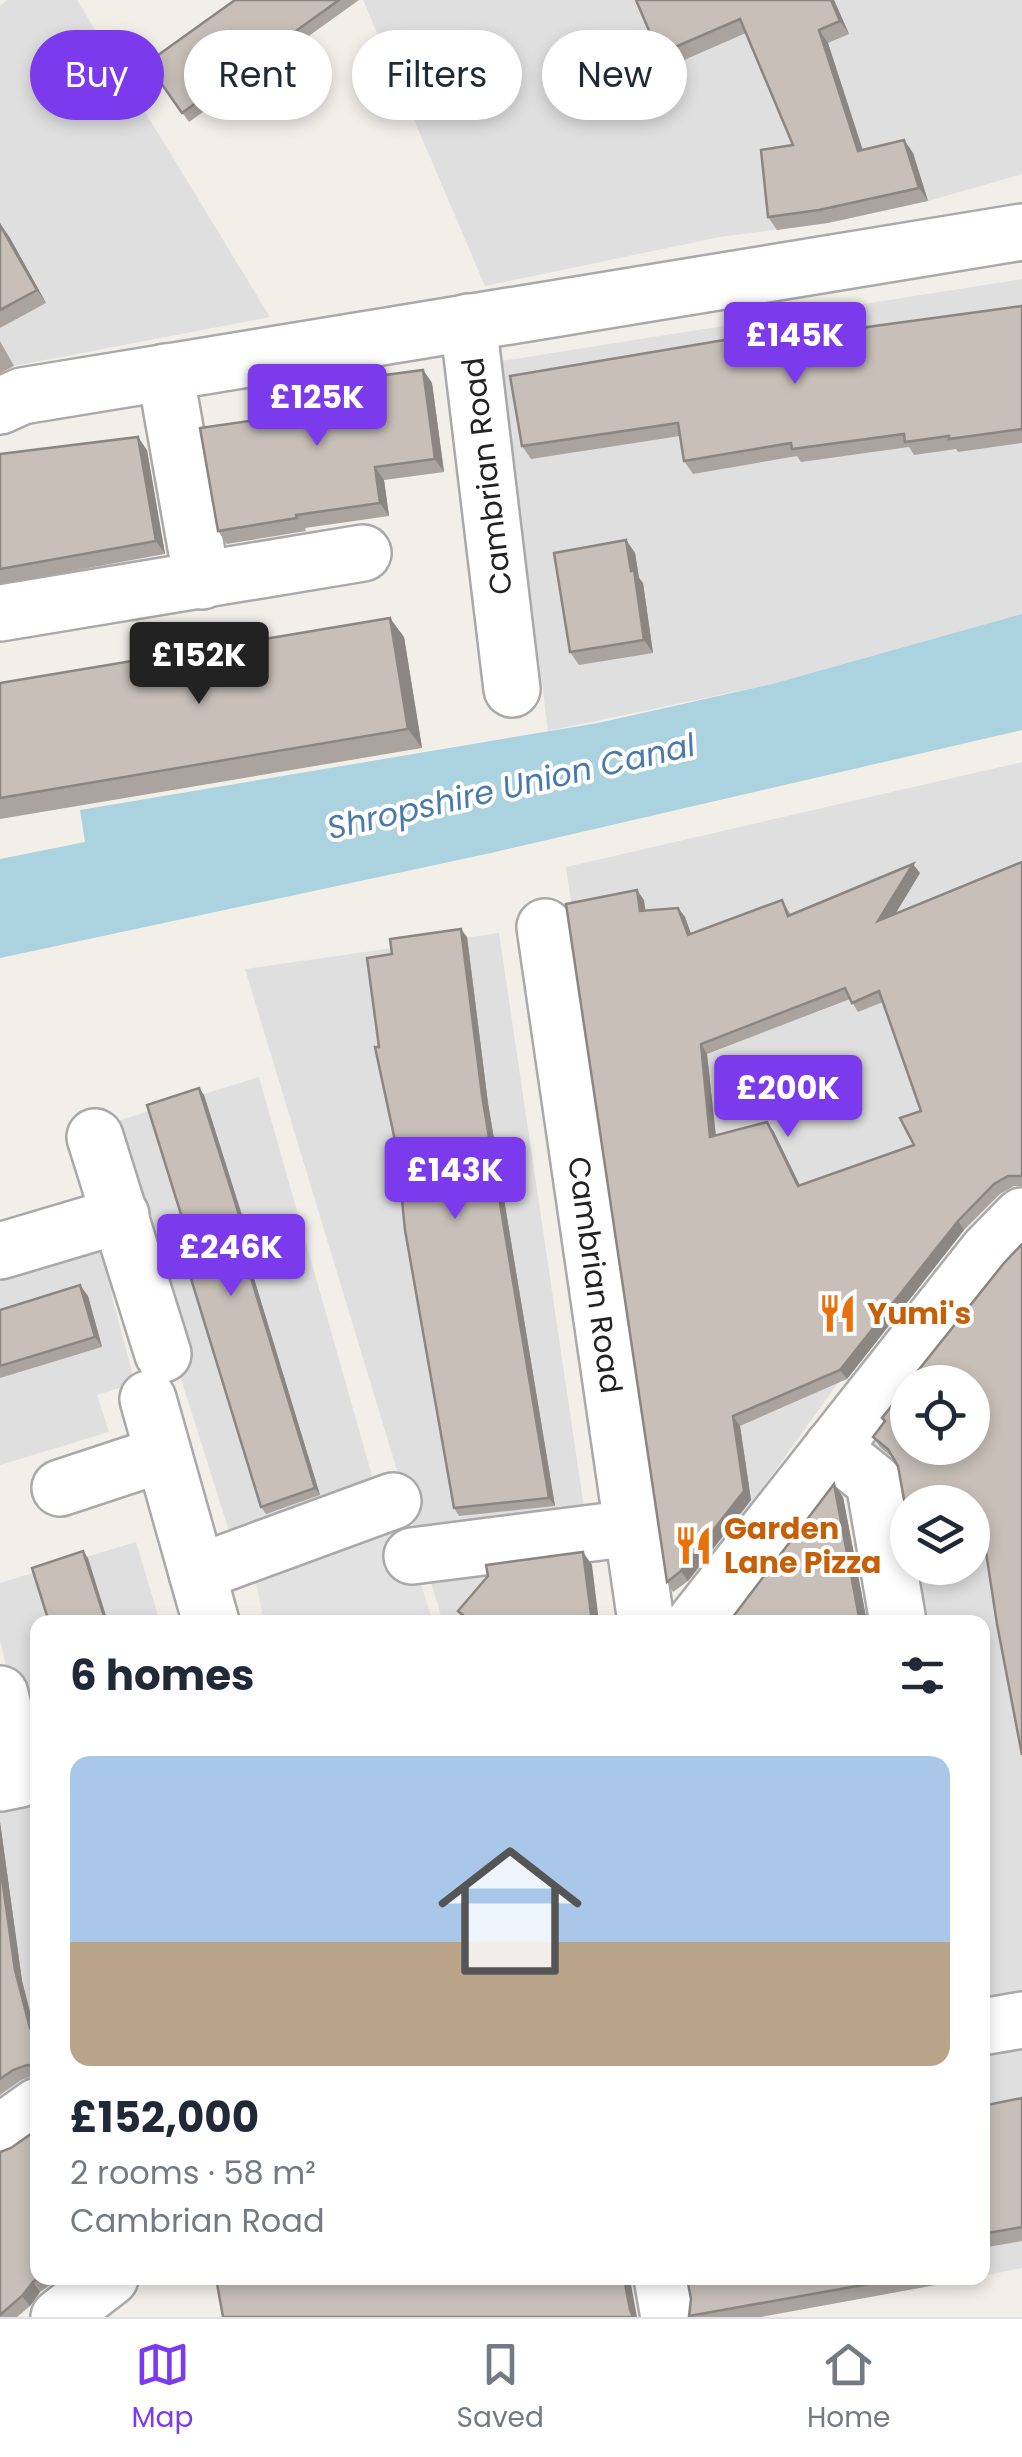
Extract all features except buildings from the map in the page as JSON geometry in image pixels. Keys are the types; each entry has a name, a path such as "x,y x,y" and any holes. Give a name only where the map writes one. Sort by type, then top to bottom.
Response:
{"street":[{"path":"0,406 22,396 1022,232"},
{"name":"Cambrian Road","path":"468,322 512,689"},
{"path":"165,372 202,581"},
{"path":"0,612 363,553"},
{"name":"Cambrian Road","path":"545,928 645,1615"},
{"path":"95,1137 120,1216 155,1376 163,1454 204,1598 393,1501"},
{"path":"0,1251 120,1216"},
{"path":"701,1615 986,1252 1022,1216"},
{"path":"832,1448 874,1482 897,1615"},
{"path":"60,1488 163,1454"},
{"path":"412,1556 632,1528"},
{"path":"0,1694 20,1778 0,1784"},
{"path":"990,2026 1022,2020"},
{"path":"0,2133 30,2112"},
{"path":"58,2317 101,2285"},
{"path":"663,2285 670,2317"}],"shaded area":[{"path":"7,0 77,0 95,30 30,30 30,120 150,120 270,317 14,366 0,373 0,6"},
{"path":"363,0 1022,0 1022,174 928,201 828,223 720,237 485,286 414,120 522,120 522,30 376,30"},
{"path":"1022,279 1022,614 772,684 548,731 501,361"},
{"path":"1022,762 1022,1157 933,1250 707,1566 682,1585 597,1078 566,867"},
{"path":"499,933 598,1615 441,1615 245,969"},
{"path":"259,1077 378,1497 236,1553 101,1126"},
{"path":"110,1227 131,1286 111,1293 135,1383 97,1395 109,1432 0,1465 0,1261"},
{"path":"1022,1259 1022,2009 990,2015 990,1615 902,1615 894,1585 990,1585 990,1485 890,1485 890,1568 862,1460 890,1420 890,1465 990,1465 990,1365 979,1365"},
{"path":"399,1514 431,1615 263,1615 252,1564"},
{"path":"136,1542 158,1615 30,1615 30,1770 0,1640 0,1583"},
{"path":"30,1784 30,2103 0,2126 0,1795"},
{"path":"1022,2031 1022,2268 990,2275 990,2036"}],"water":[{"name":"Shropshire Union Canal","path":"1022,614 1022,730 491,853 0,958 0,859 85,842 80,810 598,723 772,684"}],"place":[{"name":"Yumi's","path":"837,1313"},
{"name":"Garden Lane Pizza","path":"694,1545"}]}
